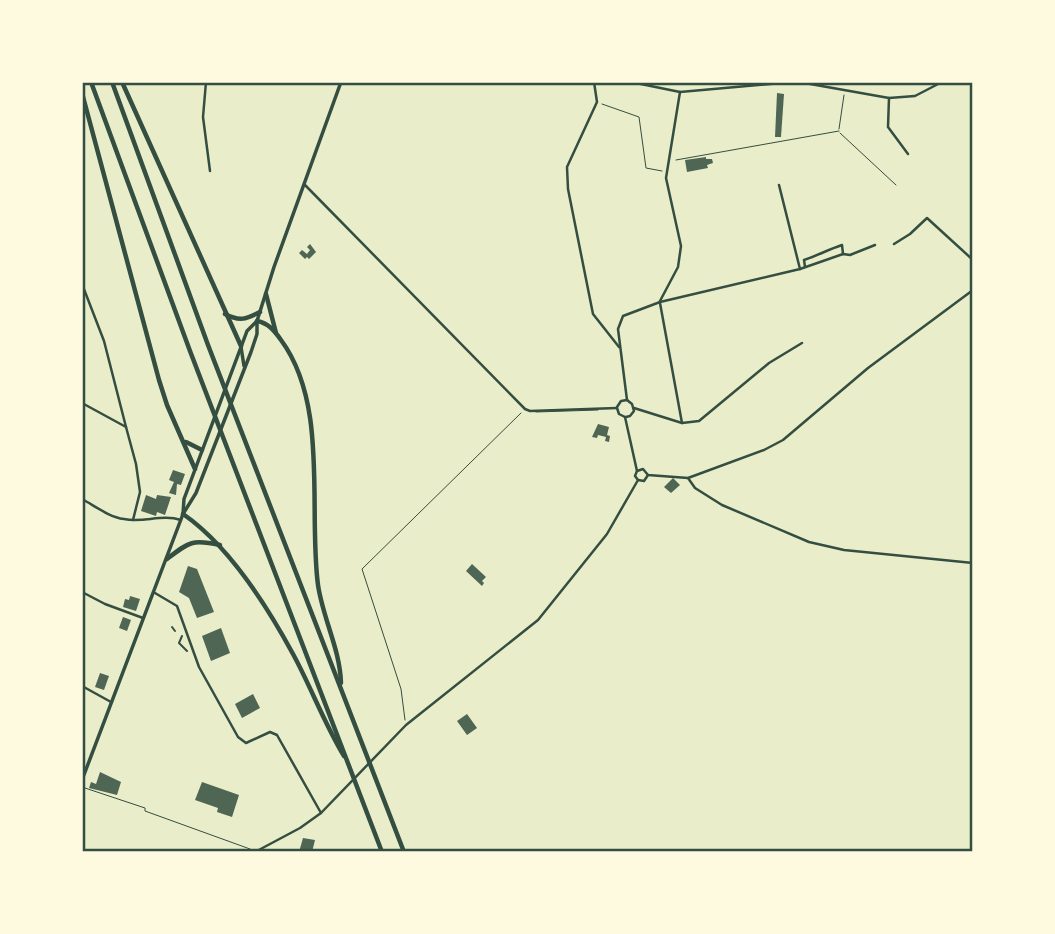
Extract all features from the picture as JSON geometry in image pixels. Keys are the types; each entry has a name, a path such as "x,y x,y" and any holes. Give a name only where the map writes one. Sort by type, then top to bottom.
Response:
{"highway":[{"path":"91,82 190,351 383,852"},
{"path":"112,82 208,345 404,852"},
{"path":"122,82 241,346"},
{"path":"82,93 159,380 195,468"},
{"path":"266,294 276,334"},
{"path":"225,314 236,320 244,320 260,312"},
{"path":"257,321 267,323 286,346 301,377 311,431 318,588 341,666 342,688"},
{"path":"183,439 202,450"},
{"path":"182,517 201,527 220,545 275,624 293,655 328,729 350,766"},
{"path":"167,559 192,542 220,545"}],"main road":[{"path":"82,780 182,517 196,493 257,334 257,321 339,83"},
{"path":"182,517 184,499 241,346 247,331 257,321"},
{"path":"241,346 244,353 243,369"},
{"path":"202,450 212,450"}],"street":[{"path":"206,82 203,117 210,171"},
{"path":"594,82 597,102 567,167 568,189 593,314 619,347"},
{"path":"631,82 680,92 793,82"},
{"path":"799,82 889,98 915,96 942,82"},
{"path":"680,92 666,178 681,246 678,267 660,302 682,424"},
{"path":"889,98 888,127 908,154"},
{"path":"304,184 525,409 617,408"},
{"path":"779,185 803,268"},
{"path":"894,244 927,218 973,260"},
{"path":"802,343 769,363 699,421 682,424 634,408 627,400 618,329 623,316 660,302 803,268 875,245"},
{"path":"803,268 804,260 822,251 842,246 843,254"},
{"path":"82,284 104,341 136,464 140,492 133,520"},
{"path":"648,475 688,478 764,450 783,440 868,368 973,290"},
{"path":"627,400 621,401 617,408 619,414 630,416 634,408"},
{"path":"82,404 126,427"},
{"path":"625,417 637,471 635,476 638,480"},
{"path":"637,471 645,470 648,475"},
{"path":"638,480 645,480 648,475"},
{"path":"688,478 695,488 723,505 809,542 844,550 973,563"},
{"path":"255,851 300,828 321,813 406,725 538,620 607,534 638,480"},
{"path":"82,499 113,516 133,520 182,517"},
{"path":"82,592 105,604 144,618"},
{"path":"154,592 177,606 199,667 237,737 246,743 270,732 277,735 321,813"},
{"path":"172,626 175,631"},
{"path":"182,636 179,643 187,651"},
{"path":"82,686 111,702"}],"path":[{"path":"839,131 845,90"},
{"path":"597,102 639,117 646,168 667,172"},
{"path":"669,162 839,131"},
{"path":"839,131 897,185"},
{"path":"406,725 401,689 362,569 525,409"},
{"path":"82,787 255,851"}],"building":[{"path":"777,93 784,94 781,137 775,137"},
{"path":"706,157 712,159 713,163 707,165 708,168 687,172 685,160"},
{"path":"310,244 316,252 309,259 305,259 299,253 302,250 307,254"},
{"path":"598,424 609,427 609,442 605,441 606,437 592,437"},
{"path":"173,470 185,474 181,485 177,484 176,495 169,493 174,482 169,480"},
{"path":"673,478 680,485 671,493 664,487"},
{"path":"146,495 156,499 157,495 171,497 165,515 157,512 156,516 141,511"},
{"path":"472,564 486,577 482,586 466,571"},
{"path":"188,566 197,569 214,612 197,618 189,598 179,592"},
{"path":"130,596 140,599 136,611 123,607 125,599 129,600"},
{"path":"123,617 131,620 127,631 119,628"},
{"path":"221,628 230,653 211,661 202,636"},
{"path":"100,673 109,676 104,690 95,687"},
{"path":"253,694 260,708 242,718 235,704"},
{"path":"467,714 477,728 467,735 457,721"},
{"path":"100,772 121,782 117,795 89,788 91,782 96,784"},
{"path":"202,782 239,795 232,817 217,812 218,808 195,800"},
{"path":"303,838 315,840 312,852 299,852"}]}
